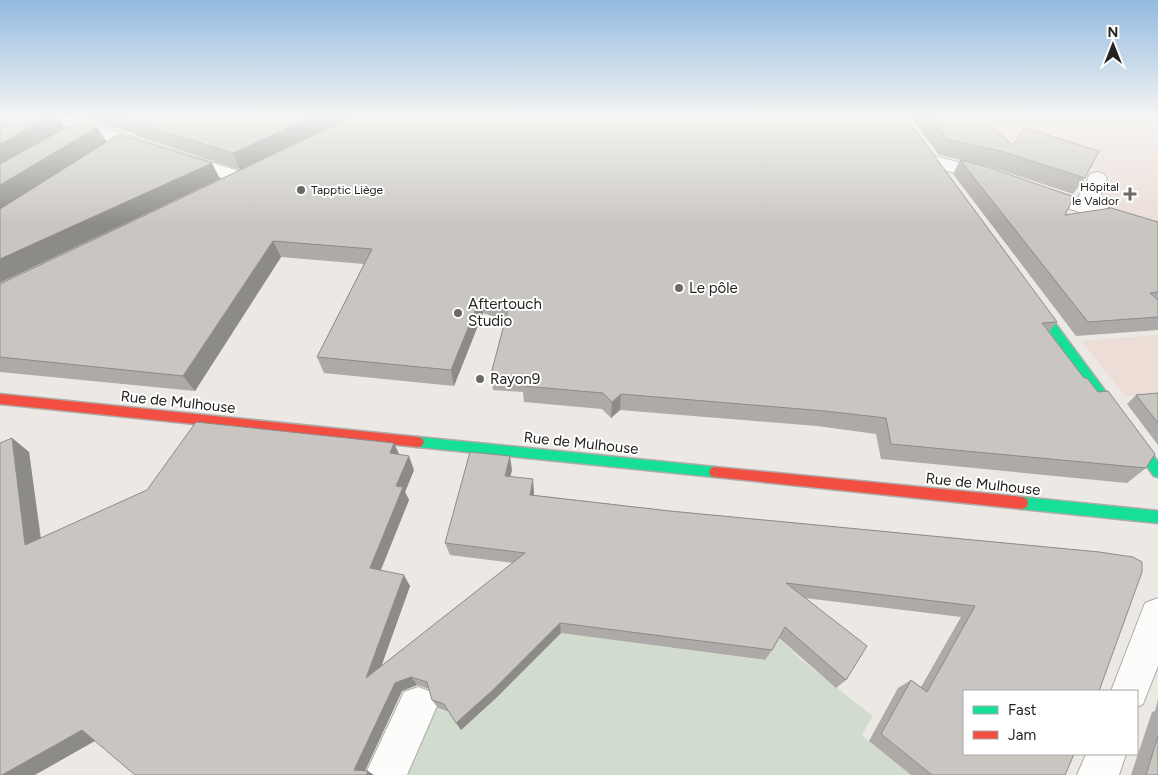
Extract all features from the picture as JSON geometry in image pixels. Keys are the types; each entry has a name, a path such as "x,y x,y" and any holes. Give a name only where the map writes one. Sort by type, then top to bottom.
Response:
{"street":[{"path":"104,156 110,152"},
{"path":"168,152 245,176"},
{"path":"932,164 984,173 1158,231"},
{"path":"223,186 245,176"},
{"path":"1085,208 1097,178"},
{"path":"1021,285 1158,472"},
{"name":"Rue de Mulhouse","path":"0,399 1158,517"},
{"path":"1130,690 1158,616"},
{"path":"386,775 418,706"},
{"path":"1098,775 1106,755"}],"shaded area":[{"path":"1042,152 1158,152 1158,237 1090,213 1113,176"},
{"path":"1158,335 1158,394 1126,397 1081,341"}],"green space":[{"path":"518,621 592,637 764,660 777,637 804,662 873,716 862,735 911,775 400,775 431,702 440,710 449,712"}],"building":[{"path":"21,152 55,152 0,185 0,164"},
{"path":"90,152 177,152 212,163 0,259 0,209"},
{"path":"278,152 932,152 1057,322 1042,323 1084,378 1087,378 1098,392 1108,391 1155,454 1146,468 891,444 886,418 621,394 612,402 603,393 523,386 525,377 491,374 509,306 481,296 451,370 317,357 372,249 273,241 183,376 0,357 0,284"},
{"path":"1004,152 1098,152 1085,178"},
{"path":"960,160 985,166 1074,197 1065,215 1111,208 1158,222 1158,292 1150,293 1158,300 1158,317 1088,322"},
{"path":"1158,393 1158,423 1136,395"},
{"path":"196,422 394,443 390,453 409,456 396,486 403,487 370,568 404,575 366,678 525,553 445,543 470,452 510,456 505,476 533,479 530,495 670,511 1099,552 1133,557 1142,562 1142,572 1099,690 963,690 963,755 1074,755 1065,775 932,775 881,734 911,680 927,692 975,606 786,583 867,646 846,680 785,627 772,650 560,623 493,690 456,723 444,704 432,700 427,682 411,677 395,683 354,770 368,771 366,775 135,775 82,730 0,775 0,443 12,438 25,545 147,490"},
{"path":"1158,736 1158,775 1146,775"}],"traffic: fast":[{"path":"1030,297 1158,472"},
{"path":"418,442 715,472"},
{"path":"1022,503 1158,517"}],"traffic: jam":[{"path":"0,399 418,442"},
{"path":"715,472 1022,503"}],"place":[{"name":"Tapptic Liège","path":"301,190"},
{"name":"Hôpital le Valdor","path":"1130,194"},
{"name":"Le pôle","path":"679,288"},
{"name":"Aftertouch Studio","path":"458,313"},
{"name":"Rayon9","path":"480,379"}]}
